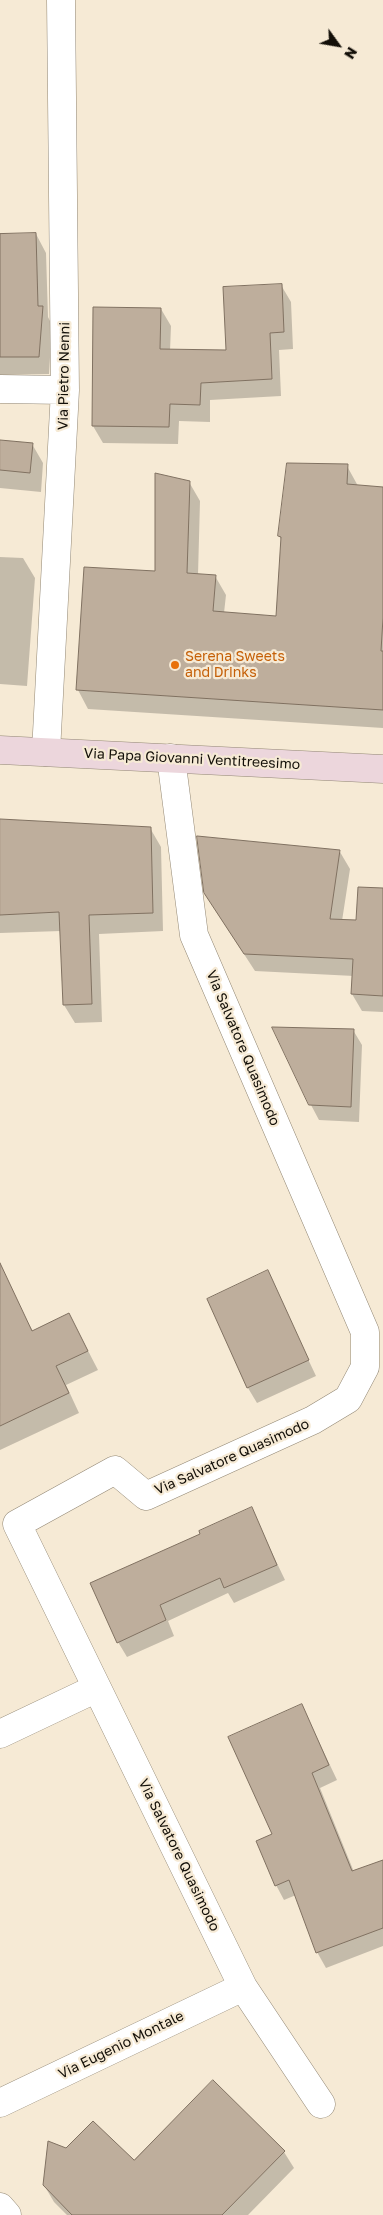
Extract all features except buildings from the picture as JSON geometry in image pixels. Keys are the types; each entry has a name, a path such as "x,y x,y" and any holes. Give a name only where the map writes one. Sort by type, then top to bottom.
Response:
{"main road":[{"name":"Via Papa Giovanni Ventitreesimo","path":"0,750 383,769"}],"street":[{"name":"Via Pietro Nenni","path":"46,752 66,390 61,0"},
{"path":"0,389 66,390"},
{"name":"Via Salvatore Quasimodo","path":"171,758 194,935 365,1332 365,1367 348,1399 313,1420 146,1496 115,1470 17,1524 243,1986 321,2104"},
{"path":"0,1734 98,1688"},
{"name":"Via Eugenio Montale","path":"0,2103 243,1986"},
{"path":"0,2207 7,2215"}],"place":[{"name":"Serena Sweets and Drinks","path":"175,665"}]}
